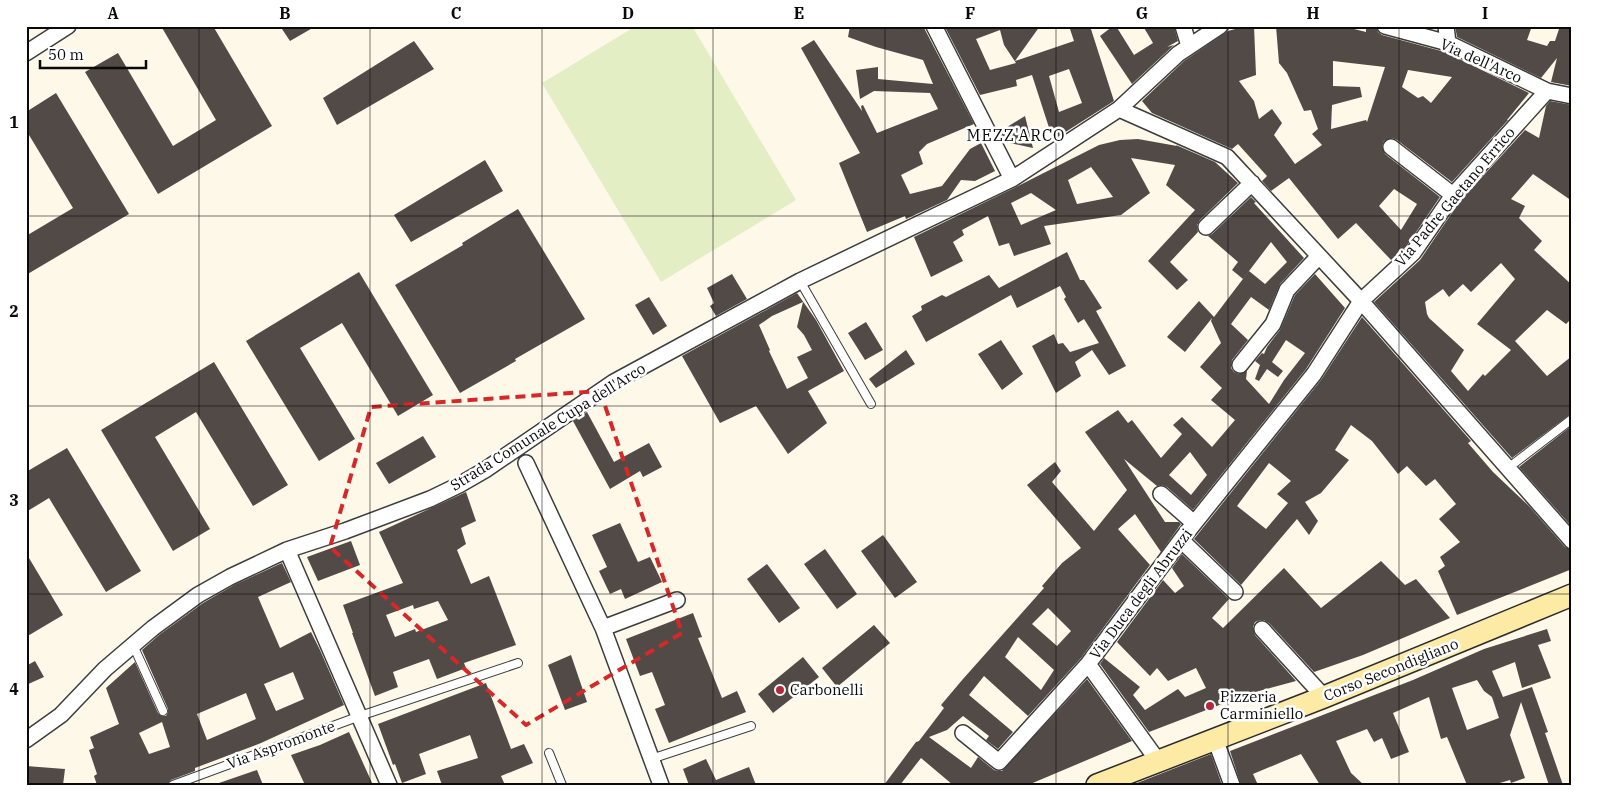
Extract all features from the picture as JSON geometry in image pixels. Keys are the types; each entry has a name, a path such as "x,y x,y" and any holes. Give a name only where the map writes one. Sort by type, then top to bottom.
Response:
{"main road":[{"name":"Corso Secondigliano","path":"1097,785 1324,697 1572,596"}],"street":[{"path":"26,53 68,26"},
{"path":"934,26 1012,179"},
{"path":"1183,26 1189,46"},
{"path":"1220,26 1178,54 1119,109 1227,157 1361,301 1572,540"},
{"name":"Via dell'Arco","path":"1385,26 1448,43 1547,91 1572,96"},
{"path":"1446,26 1448,43"},
{"name":"Via Padre Gaetano Errico","path":"1361,301 1413,253 1453,195 1547,91"},
{"name":"Strada Comunale Cupa dell'Arco","path":"26,740 61,715 105,669 153,628 198,595 230,577 287,550 430,499 460,485 486,470 614,382 800,281 1012,179 1119,109"},
{"path":"1391,147 1453,195"},
{"path":"1206,227 1252,183"},
{"path":"1240,365 1273,324 1287,290 1319,256"},
{"name":"Via Duca degli Abruzzi","path":"1158,761 1088,664 1181,540 1314,374 1361,301"},
{"path":"526,463 604,628 661,785"},
{"name":"Via Duca degli Abruzzi","path":"1161,494 1194,524"},
{"path":"1181,540 1235,592"},
{"path":"287,550 389,785"},
{"path":"604,628 678,600"},
{"path":"1262,628 1324,697"},
{"path":"963,733 999,762 1088,664"},
{"path":"1215,739 1232,785"}],"lane":[{"path":"800,281 871,404"},
{"path":"1508,468 1572,419"},
{"path":"133,645 163,711"},
{"name":"Via Aspromonte","path":"173,785 360,716 518,663"},
{"path":"651,759 751,726"},
{"path":"549,753 562,785"}],"highlighted area":[{"path":"600,391 682,633 526,725 330,547 371,407"}],"green space":[{"path":"636,26 692,26 796,200 661,282 542,83"}],"building":[{"path":"161,26 213,26 272,126 158,194 85,72 118,53 173,146 216,120"},
{"path":"280,26 316,26 290,41"},
{"path":"850,26 923,26 974,124 927,144 919,152 923,164 901,175 910,194 942,186 970,149 981,143 995,171 975,181 961,180 947,200 906,219 905,216 867,232 839,163 860,153 801,48 814,40 862,111 861,106 863,105 877,133 938,109 930,93 874,91 860,99 856,70 878,67 878,79 933,84 923,60 848,37"},
{"path":"1040,26 1015,61 1074,41 1069,26 1090,26 1114,101 1053,140 1032,75 1016,80 1017,86 980,95 945,27","holes":["1000,30 1004,45 1016,63 990,70 976,39","1069,69 1082,103 1059,112 1049,76"]},
{"path":"1113,26 1116,26 1134,55 1153,43 1143,26 1174,26 1178,41 1167,47 1174,45 1132,84 1100,36"},
{"path":"1246,26 1254,26 1256,75 1239,81 1254,101 1259,119 1272,109 1282,123 1274,135 1295,164 1322,145 1312,134 1318,129 1311,110 1304,111 1287,73 1279,63 1276,26 1322,26 1350,28 1366,32 1366,26 1376,26 1378,32 1382,35 1445,52 1529,93 1508,120 1452,182 1397,140 1392,138 1384,141 1382,146 1385,154 1440,197 1406,247 1391,260 1356,223 1338,239 1289,178 1271,191 1262,181 1267,176 1238,144 1232,149 1152,113 1142,101 1184,61 1228,31","holes":["1333,61 1385,67 1367,122 1366,120 1331,129 1332,105 1362,97 1360,87 1333,86","1408,70 1452,77 1431,103 1423,96 1418,98 1402,87","1394,189 1417,204 1401,230 1379,206"]},
{"path":"1455,26 1532,26 1527,40 1547,46 1550,41 1555,41 1560,26 1572,26 1572,86 1551,82 1557,58 1541,78 1457,37"},
{"path":"414,41 434,69 337,125 323,98"},
{"path":"56,93 129,214 26,275 26,236 73,208 26,130 26,112"},
{"path":"1550,101 1572,105 1572,201 1533,174 1511,199 1525,206 1519,218 1542,241 1534,250 1572,285 1572,318 1566,324 1547,310 1515,341 1547,376 1572,356 1572,413 1512,458 1374,302 1420,260 1460,201 1525,130 1539,138 1546,106","holes":["1501,263 1515,279 1477,324 1511,350 1485,376 1483,374 1468,391 1451,371 1464,350 1429,318 1425,302 1443,289 1449,297 1463,284 1471,292"]},
{"path":"1025,116 1033,148 1005,142 999,132"},
{"path":"1138,139 1176,145 1215,162 1238,183 1200,220 1197,225 1198,232 1170,262 1188,280 1177,290 1148,261 1195,210 1166,185 1175,165 1131,158 1150,193 1121,215 1044,226 1051,244 1014,256 1009,243 999,246 988,216 962,230 964,235 953,242 963,261 931,277 914,237 1099,145 1120,140","holes":["1091,167 1113,197 1077,204 1068,180","1031,193 1056,210 1021,225 1011,203"]},
{"path":"485,160 503,191 411,242 394,215"},
{"path":"1251,197 1256,202 1254,203 1304,258 1280,284 1269,310 1251,297 1231,324 1248,340 1232,360 1231,368 1234,372 1239,374 1247,371 1246,379 1269,404 1284,380 1305,353 1286,340 1272,362 1283,371 1278,377 1267,369 1259,381 1255,379 1260,365 1255,361 1262,353 1264,354 1280,330 1295,295 1315,274 1345,308 1306,369 1193,510 1167,487 1157,486 1124,459 1165,522 1179,522 1181,524 1161,552 1135,514 1118,529 1150,565 1081,658 1028,716 984,676 969,695 1013,732 998,749 986,740 989,736 963,716 947,730 929,737 971,768 978,757 994,770 1002,771 1087,679 1132,741 1028,785 953,785 921,758 900,785 884,785 944,708 941,705 1044,588 1042,586 1062,563 1081,548 1027,485 1055,462 1061,471 1052,482 1094,531 1127,490 1085,432 1118,410 1128,423 1132,420 1161,458 1182,434 1173,425 1182,417 1212,447 1235,420 1211,400 1222,388 1200,367 1221,343 1211,321 1212,318 1185,352 1167,337 1199,301 1214,317 1243,279 1232,270 1238,262 1208,236","holes":["1271,242 1287,262 1265,284 1249,271","1190,452 1207,475 1191,495 1169,475","1048,608 1071,631 1057,646 1032,624","1018,637 1054,670 1041,690 1005,657"]},
{"path":"518,209 585,319 460,393 395,285 463,245 462,243"},
{"path":"1067,252 1080,280 1084,280 1102,308 1096,311 1126,366 1109,375 1092,350 1075,362 1081,376 1056,393 1032,346 1054,334 1058,344 1063,343 1070,352 1099,343 1084,319 1078,323 1064,299 1066,297 1060,286 1017,308 1011,295 926,342 912,316 922,310 921,306 942,295 946,297 989,275 999,288"},
{"path":"359,272 433,395 398,416 342,323 300,348 355,439 319,461 246,341"},
{"path":"732,274 747,299 716,316 710,306 714,303 707,288"},
{"path":"797,293 816,320 844,371 808,391 827,423 788,454 756,406 720,423 682,356","holes":["803,302 797,327 812,350 797,357 808,378 787,389 759,325 772,316"]},
{"path":"649,297 667,326 653,335 635,305"},
{"path":"1362,317 1471,441 1468,443 1493,472 1529,506 1565,547 1572,550 1572,569 1457,615 1438,571 1445,566 1440,557 1460,542 1439,519 1456,504 1435,479 1426,486 1407,466 1398,474 1372,441 1351,425 1335,450 1349,460 1321,493 1305,502 1318,521 1309,535 1297,519 1241,585 1194,539 1321,380","holes":["1269,463 1291,481 1277,494 1288,503 1266,529 1237,506"]},
{"path":"866,322 883,350 865,360 848,333"},
{"path":"1001,340 1023,374 1002,390 978,354"},
{"path":"906,350 915,364 876,388 869,379"},
{"path":"214,362 288,485 253,506 196,412 155,437 210,529 173,551 101,430"},
{"path":"587,412 614,462 649,443 662,467 643,477 640,471 610,489 573,421"},
{"path":"1570,427 1572,429 1572,527 1519,467"},
{"path":"423,436 436,457 389,484 376,463"},
{"path":"67,448 141,571 106,592 49,498 26,512 26,472"},
{"path":"466,492 476,521 461,528 466,544 457,550 471,584 489,576 516,645 464,663 466,668 437,679 429,659 393,672 398,687 375,696 343,605 403,583 379,532","holes":["438,601 448,620 416,632 415,629 395,637 386,615 413,605 414,609"]},
{"path":"620,523 638,562 650,557 662,582 625,599 621,589 610,594 599,571 607,567 592,535"},
{"path":"883,535 917,582 895,598 861,551"},
{"path":"351,541 360,565 318,581 307,557"},
{"path":"825,549 857,594 837,609 804,564"},
{"path":"26,553 63,615 26,637"},
{"path":"1182,554 1229,599 1212,618 1223,628 1284,568 1321,608 1381,561 1405,585 1416,579 1450,618 1363,655 1314,672 1269,623 1260,620 1255,622 1253,627 1255,635 1296,681 1248,694 1149,732 1100,664 1104,658 1140,687 1133,695 1145,710 1178,689 1185,697 1206,688 1196,668 1168,681 1157,668 1150,676 1117,642 1163,580 1175,593 1184,586 1172,568"},
{"path":"282,563 291,582 258,597 280,648 311,632 344,705 261,743 195,768 195,771 171,780 167,785 97,785 94,776 97,774 89,750 94,748 90,737 119,724 106,688 135,662 158,713 166,716 168,709 142,650 159,635 203,603 234,585","holes":["293,672 304,699 276,711 264,684","246,693 256,719 207,740 197,714","162,722 170,747 149,754 139,733"]},
{"path":"767,564 800,608 779,623 747,579"},
{"path":"693,613 702,637 698,638 722,698 737,691 746,712 669,743 655,709 665,705 652,672 640,676 626,639"},
{"path":"874,625 890,643 837,687 822,668"},
{"path":"1547,629 1551,641 1538,645 1551,678 1522,688 1515,662 1492,671 1503,697 1532,687 1548,732 1545,733 1563,785 1549,785 1521,702 1510,735 1525,778 1511,783 1510,780 1493,785 1467,785 1447,737 1441,739 1429,697 1393,713 1409,752 1391,759 1382,738 1374,742 1367,729 1336,741 1351,773 1364,785 1320,785 1301,754 1253,774 1258,785 1241,785 1230,751 1413,680 1484,649","holes":["1477,680 1484,691 1492,697 1499,718 1467,730 1452,688"]},
{"path":"571,655 587,702 565,710 548,665"},
{"path":"803,657 819,677 773,713 758,694"},
{"path":"35,661 44,677 26,685 26,666"},
{"path":"486,683 511,749 524,744 533,763 501,776 505,785 442,785 437,771 478,758 470,735 419,754 426,774 402,783 395,764 393,765 378,724"},
{"path":"349,732 373,785 305,785 291,755"},
{"path":"1211,754 1222,785 1132,785"},
{"path":"706,759 716,780 749,767 756,785 689,785 683,769"},
{"path":"26,766 65,769 63,785 26,785"},
{"path":"257,770 263,785 219,785 219,783"}],"place":[{"name":"Carbonelli","path":"780,690"},
{"name":"Pizzeria Carminiello","path":"1210,706"}],"district":[{"name":"MEZZ'ARCO","path":"1016,135"}]}
